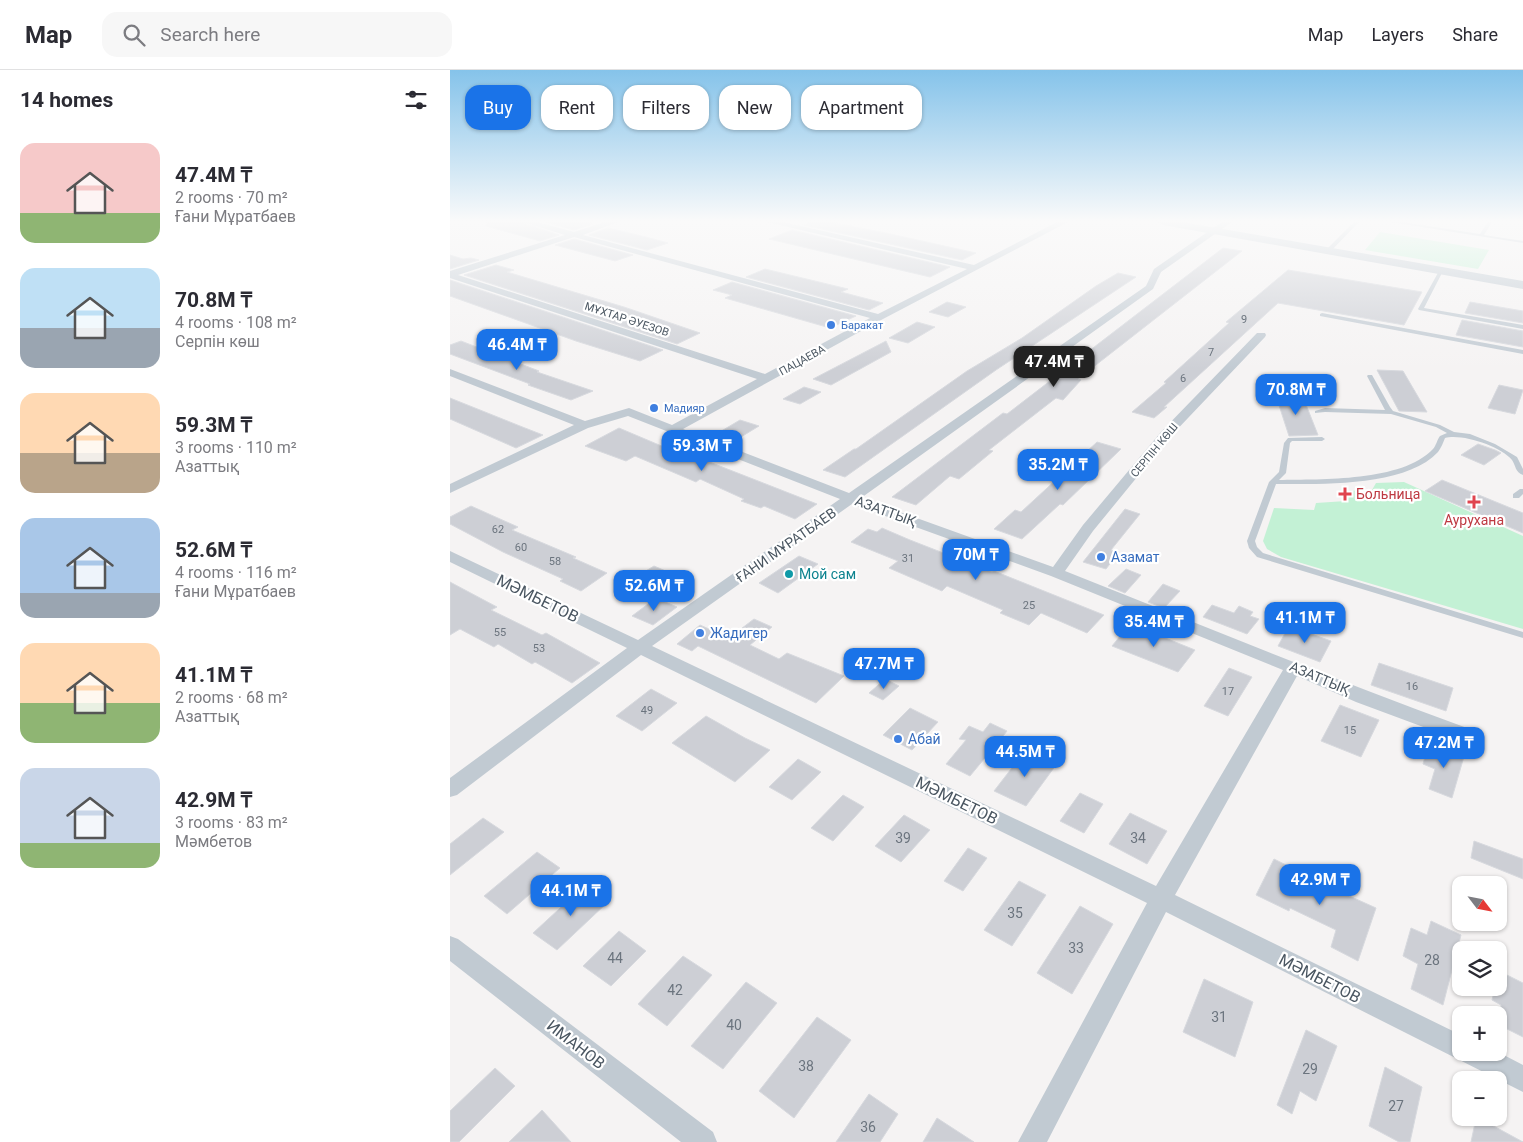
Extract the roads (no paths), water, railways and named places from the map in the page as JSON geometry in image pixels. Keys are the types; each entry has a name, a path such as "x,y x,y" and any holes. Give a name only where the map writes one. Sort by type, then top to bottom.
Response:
{"street":[{"path":"712,272 879,317"},
{"name":"ПАЦАЕВА","path":"673,429 879,317 968,272"},
{"name":"ҒАНИ МҰРАТБАЕВ","path":"450,789 640,647 1150,288 1157,272"},
{"path":"1447,272 1523,285"},
{"name":"МҰХТАР ӘУЕЗОВ","path":"450,275 768,378"},
{"name":"СЕРПІН КӨШ","path":"1056,573 1088,528 1165,435 1261,335"},
{"path":"450,372 584,425"},
{"name":"АЗАТТЫҚ","path":"584,425 629,412 851,499 1056,573 1294,667 1362,697 1460,733"},
{"path":"450,489 584,425"},
{"name":"МӘМБЕТОВ","path":"450,556 1161,899 1452,1044"},
{"path":"1032,1142 1161,899 1294,667"},
{"name":"ИМАНОВ","path":"450,947 703,1142"},
{"path":"1488,1061 1523,1079"}],"lane":[{"path":"1440,272 1421,309 1523,327"},
{"path":"1322,316 1523,352"},
{"path":"1370,376 1386,408 1391,412"},
{"path":"1317,412 1325,410 1391,412 1438,426 1452,434 1470,437 1499,449 1514,458 1520,471 1523,473"},
{"path":"1273,482 1346,480 1405,469 1436,450 1442,437 1452,434"},
{"path":"1322,439 1290,439 1287,443 1282,473 1273,482 1251,541 1253,548 1260,555 1523,635"}],"place":[{"name":"Баракат","path":"831,325"},
{"name":"Мадияр","path":"654,408"},
{"name":"Больница","path":"1345,494"},
{"name":"Аурухана","path":"1474,502"},
{"name":"Азамат","path":"1101,557"},
{"name":"Мой сам","path":"789,574"},
{"name":"Жадигер","path":"700,633"},
{"name":"Абай","path":"898,739"}]}
